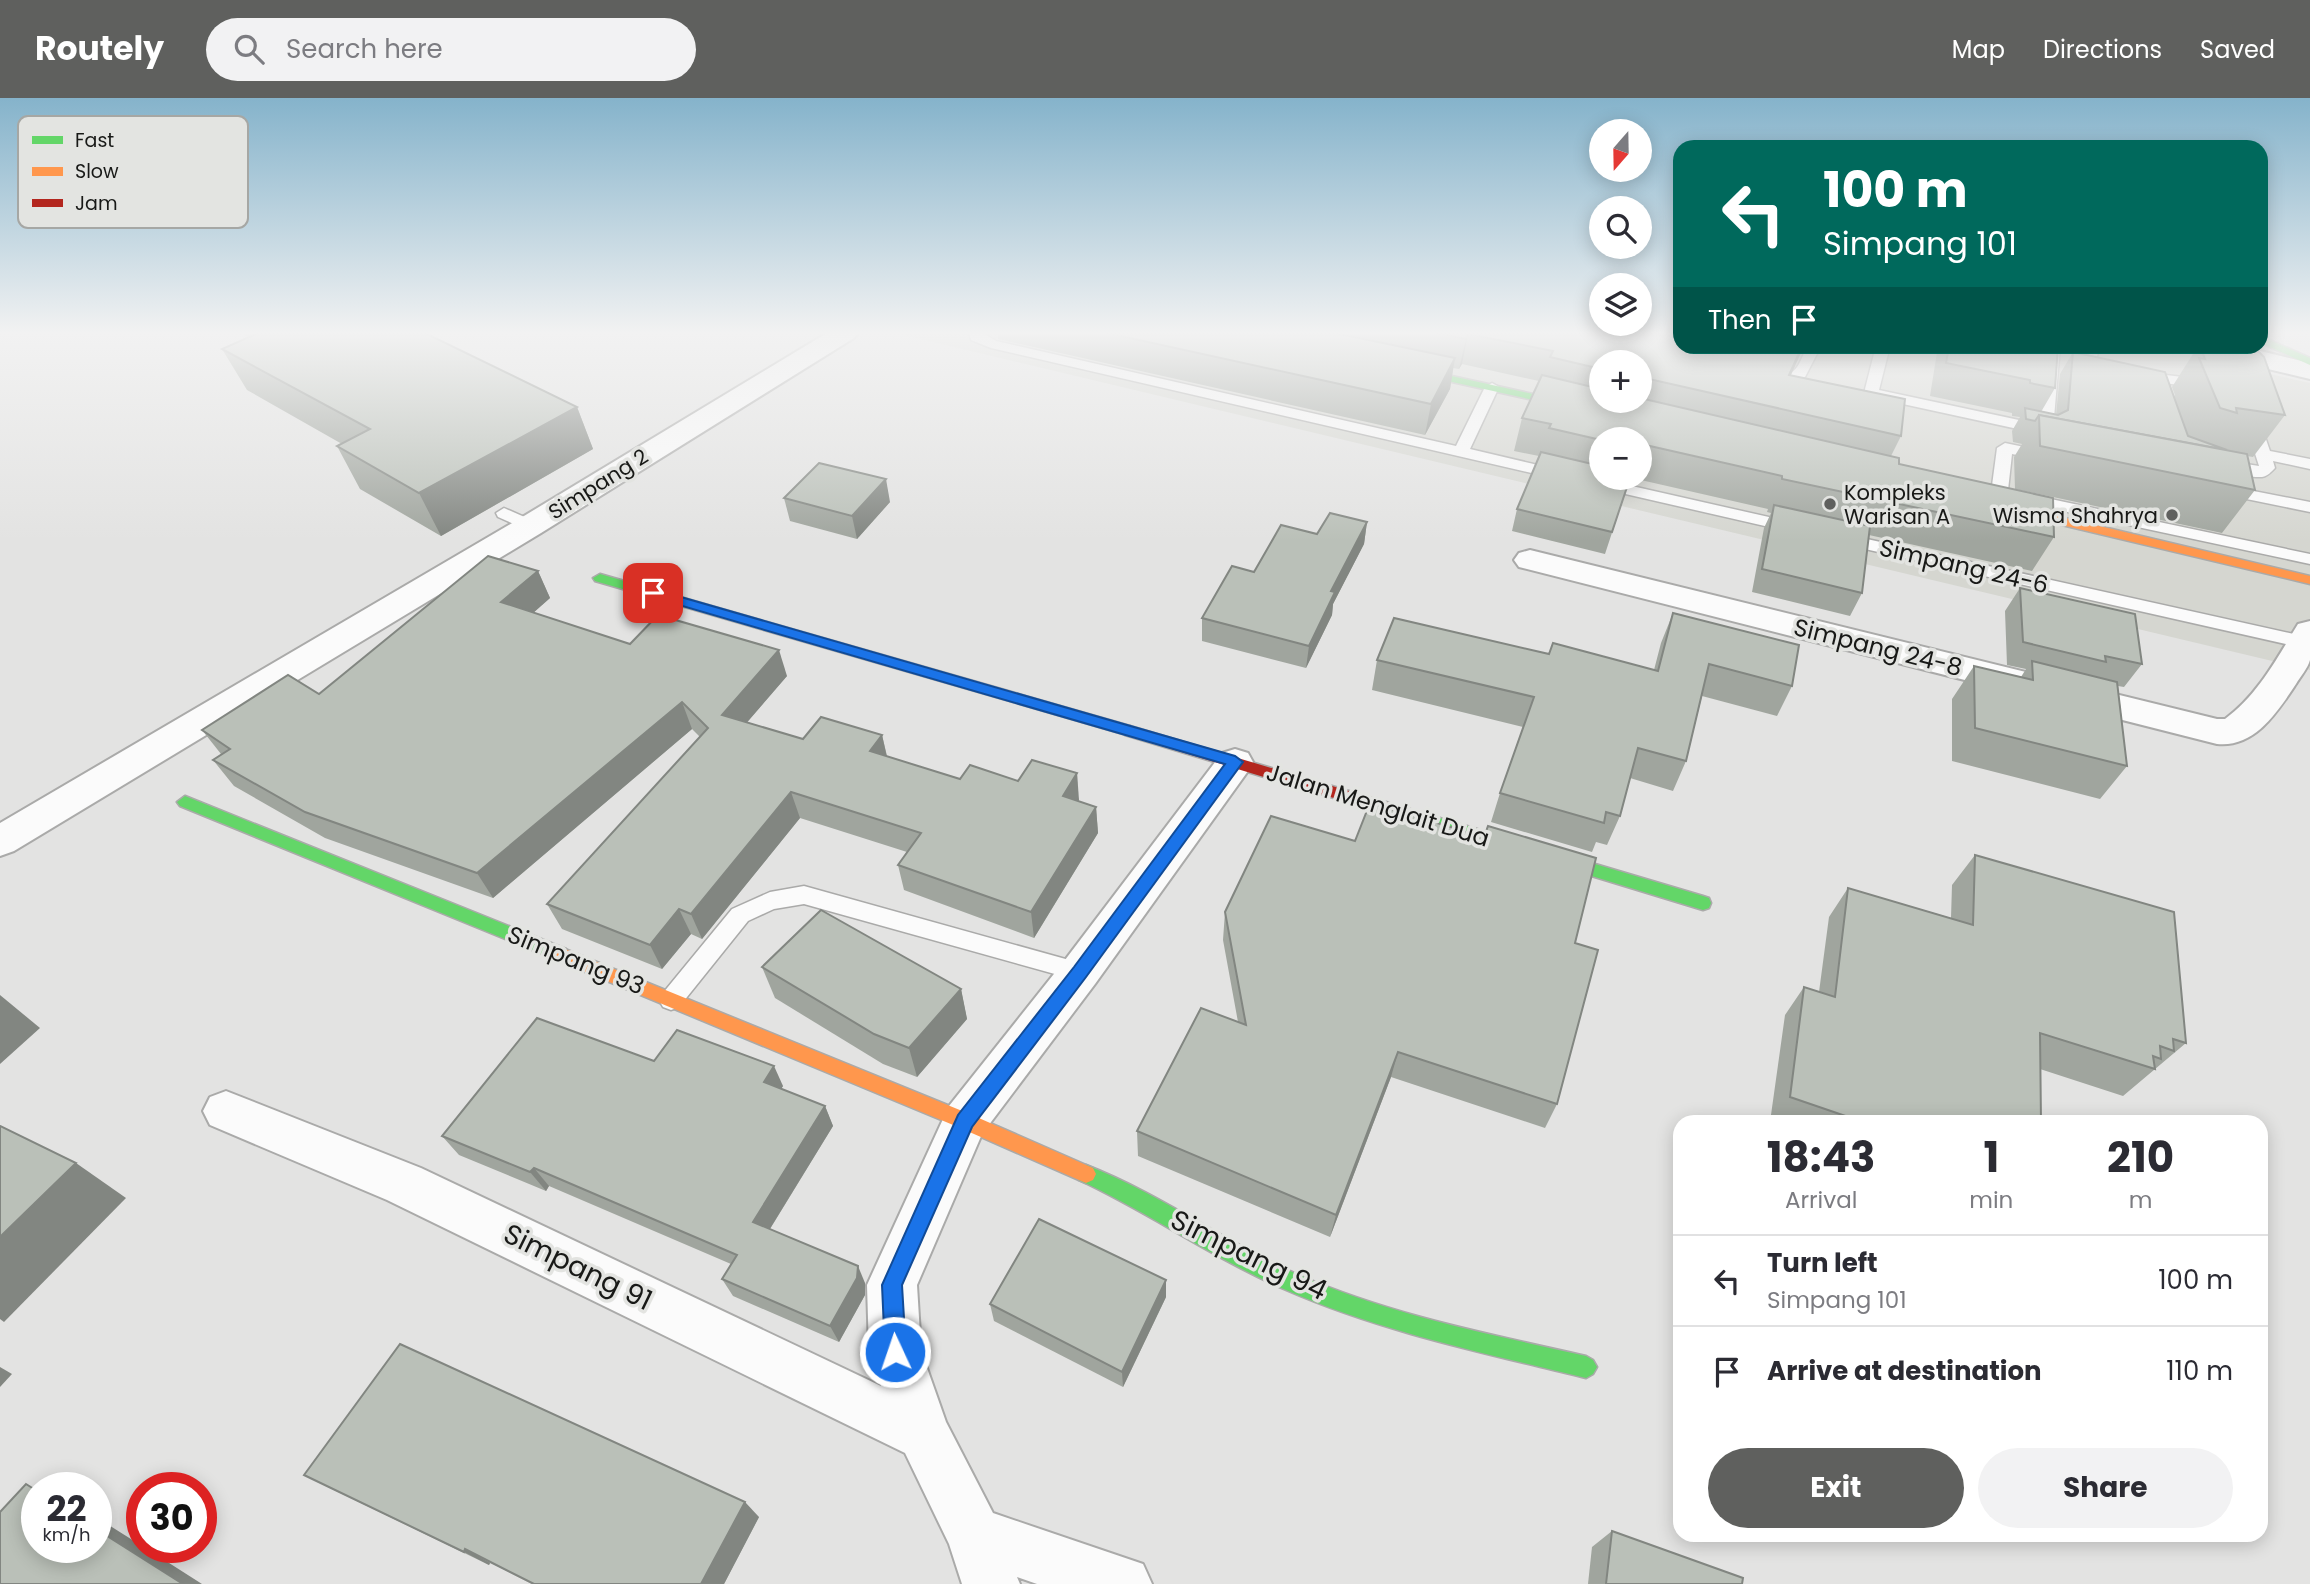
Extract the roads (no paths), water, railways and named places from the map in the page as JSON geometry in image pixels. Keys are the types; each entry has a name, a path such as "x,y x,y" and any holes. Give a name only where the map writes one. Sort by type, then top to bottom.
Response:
{"street":[{"name":"Simpang 2","path":"0,841 517,519 723,402"},
{"path":"1558,402 1589,409"},
{"path":"1989,503 2310,580"},
{"name":"Simpang 24-8","path":"1530,560 2192,726 2227,732 2251,719 2282,678 2306,637"},
{"path":"600,578 1235,762"},
{"name":"Jalan Menglait Dua","path":"983,1559 924,1434 895,1352 892,1285 965,1121 1080,972 1235,762 1703,903"},
{"name":"Simpang 93","path":"185,802 965,1121"},
{"name":"Simpang 91","path":"226,1111 404,1184 924,1434"},
{"name":"Simpang 94","path":"965,1121 1121,1189 1290,1281 1397,1321 1586,1367"},
{"path":"983,1559 1123,1584"}],"lane":[{"name":"Simpang 24-6","path":"1245,402 1821,533 2306,637"},
{"path":"1461,452 1485,402"},
{"path":"1915,402 2045,430 2048,402"},
{"path":"2163,402 2181,455 2191,460 2261,471 2267,468 2246,402"},
{"path":"2058,458 2005,448 1999,492 2310,559"},
{"path":"2264,455 2310,464"},
{"path":"2204,486 2310,507"},
{"path":"671,1000 740,915 770,901 804,895 1080,972"}],"place":[{"name":"Kompleks Warisan A","path":"1830,504"},
{"name":"Wisma Shahrya","path":"2172,515"}]}
